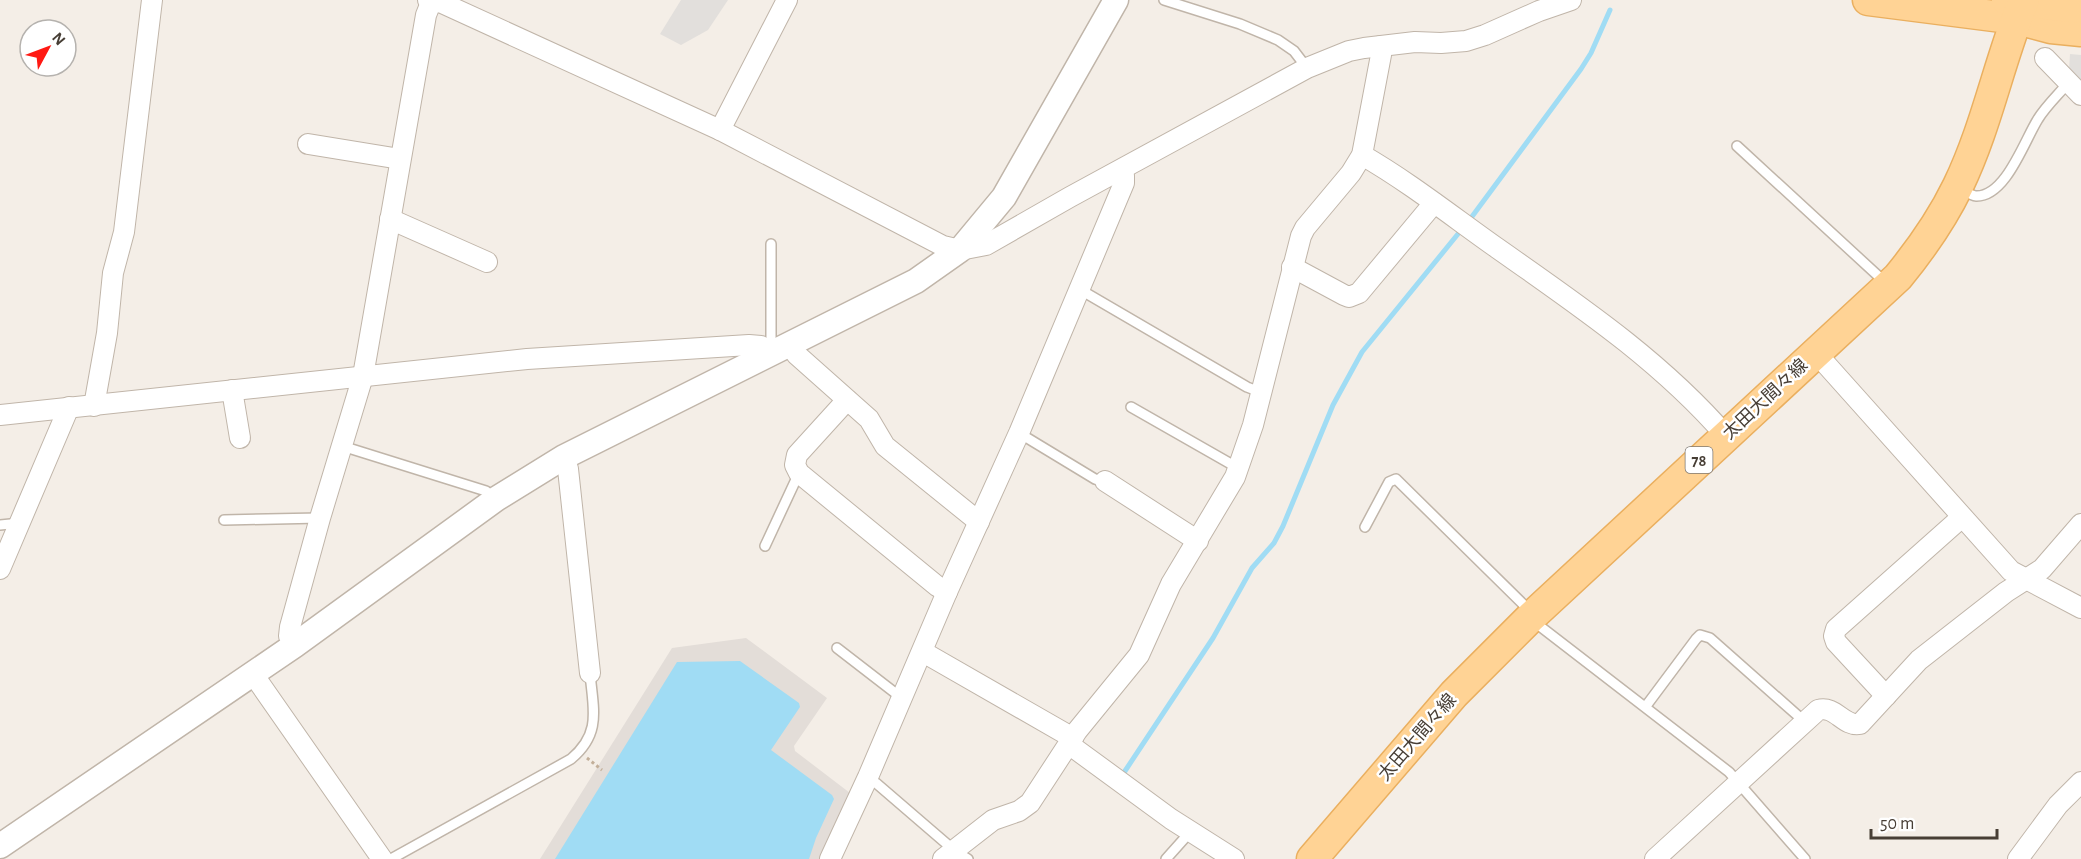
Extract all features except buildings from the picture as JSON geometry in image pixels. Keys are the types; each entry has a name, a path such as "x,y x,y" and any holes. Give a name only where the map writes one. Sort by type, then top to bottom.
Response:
{"main road":[{"path":"1868,0 2081,8"},
{"path":"2018,6 2051,28 2081,31"},
{"name":"太田大間々線","path":"1312,859 1454,694 1531,617 1889,285 1919,251 1958,187 1983,121 2018,6"}],"street":[{"path":"94,406 107,333 114,273 124,232 152,0"},
{"path":"295,645 289,636 290,627 363,376 430,0 442,3 529,42 720,130 943,246 960,250 986,245 1308,68 1349,51 1415,42 1466,41 1571,0"},
{"path":"720,130 787,0"},
{"path":"0,846 295,645 496,499 564,457 916,280 960,250 1004,197 1116,0"},
{"path":"955,856 993,820 1018,811 1030,803 1071,741 1139,655 1171,584 1239,468 1253,425 1292,267 1305,228 1351,173 1362,155 1381,46"},
{"path":"2045,58 2074,89"},
{"path":"308,144 400,159"},
{"path":"1362,155 1434,203 1608,327 1655,365 1726,436"},
{"path":"830,859 1019,434 1124,183 1125,176 1122,170"},
{"path":"1292,267 1344,295 1354,296 1359,293 1434,203"},
{"path":"390,219 487,262"},
{"path":"0,415 527,359 749,345 780,348 797,355 869,419 885,446 967,515 979,522"},
{"path":"1816,353 2011,571 2081,608"},
{"path":"232,390 240,438"},
{"path":"848,400 797,455 795,465 799,473 947,592"},
{"path":"0,569 10,524 69,407"},
{"path":"564,457 568,469 590,673"},
{"path":"1105,481 1198,541"},
{"path":"1886,696 1836,642 1834,636 1836,629 1962,517"},
{"path":"1655,859 1818,710 1830,709 1850,724 1860,724 1919,660 2006,591 2042,569 2081,524"},
{"path":"923,652 1071,741 1191,831 1234,859"},
{"path":"253,674 382,859"},
{"path":"2018,859 2058,805 2081,782"}],"lane":[{"path":"1164,0 1240,24 1278,40 1288,46 1308,68"},
{"path":"1958,187 1974,196 1988,194 2014,165 2039,117 2074,89"},
{"path":"1737,146 1889,285"},
{"path":"771,244 780,348"},
{"path":"1079,289 1247,387 1260,392"},
{"path":"1131,407 1239,468"},
{"path":"1019,434 1095,479 1105,481"},
{"path":"342,446 486,491 496,499"},
{"path":"765,546 799,473"},
{"path":"1365,528 1389,482 1396,479 1528,609 1531,617 1541,627 1740,781 1805,859"},
{"path":"224,520 320,518"},
{"path":"1646,706 1700,635 1710,638 1805,722"},
{"path":"837,648 903,699"},
{"path":"391,859 571,759 579,752 587,743 594,725 590,673"},
{"path":"868,777 955,856"},
{"path":"1166,859 1191,831"}],"path":[{"path":"579,752 602,770"}],"shaded area":[{"path":"681,0 728,0 708,30 681,45 660,34"},
{"path":"2070,54 2081,55 2081,82 2069,70"},
{"path":"746,638 827,698 794,746 795,751 850,793 822,859 540,859 672,648"}],"water":[{"path":"740,661 799,703 800,707 771,750 832,795 834,799 809,859 555,859 677,662"}],"waterway":[{"path":"1468,222 1581,69 1591,53 1610,10"},
{"path":"1125,771 1213,638 1252,568 1274,543 1333,405 1362,352 1462,229"}]}
